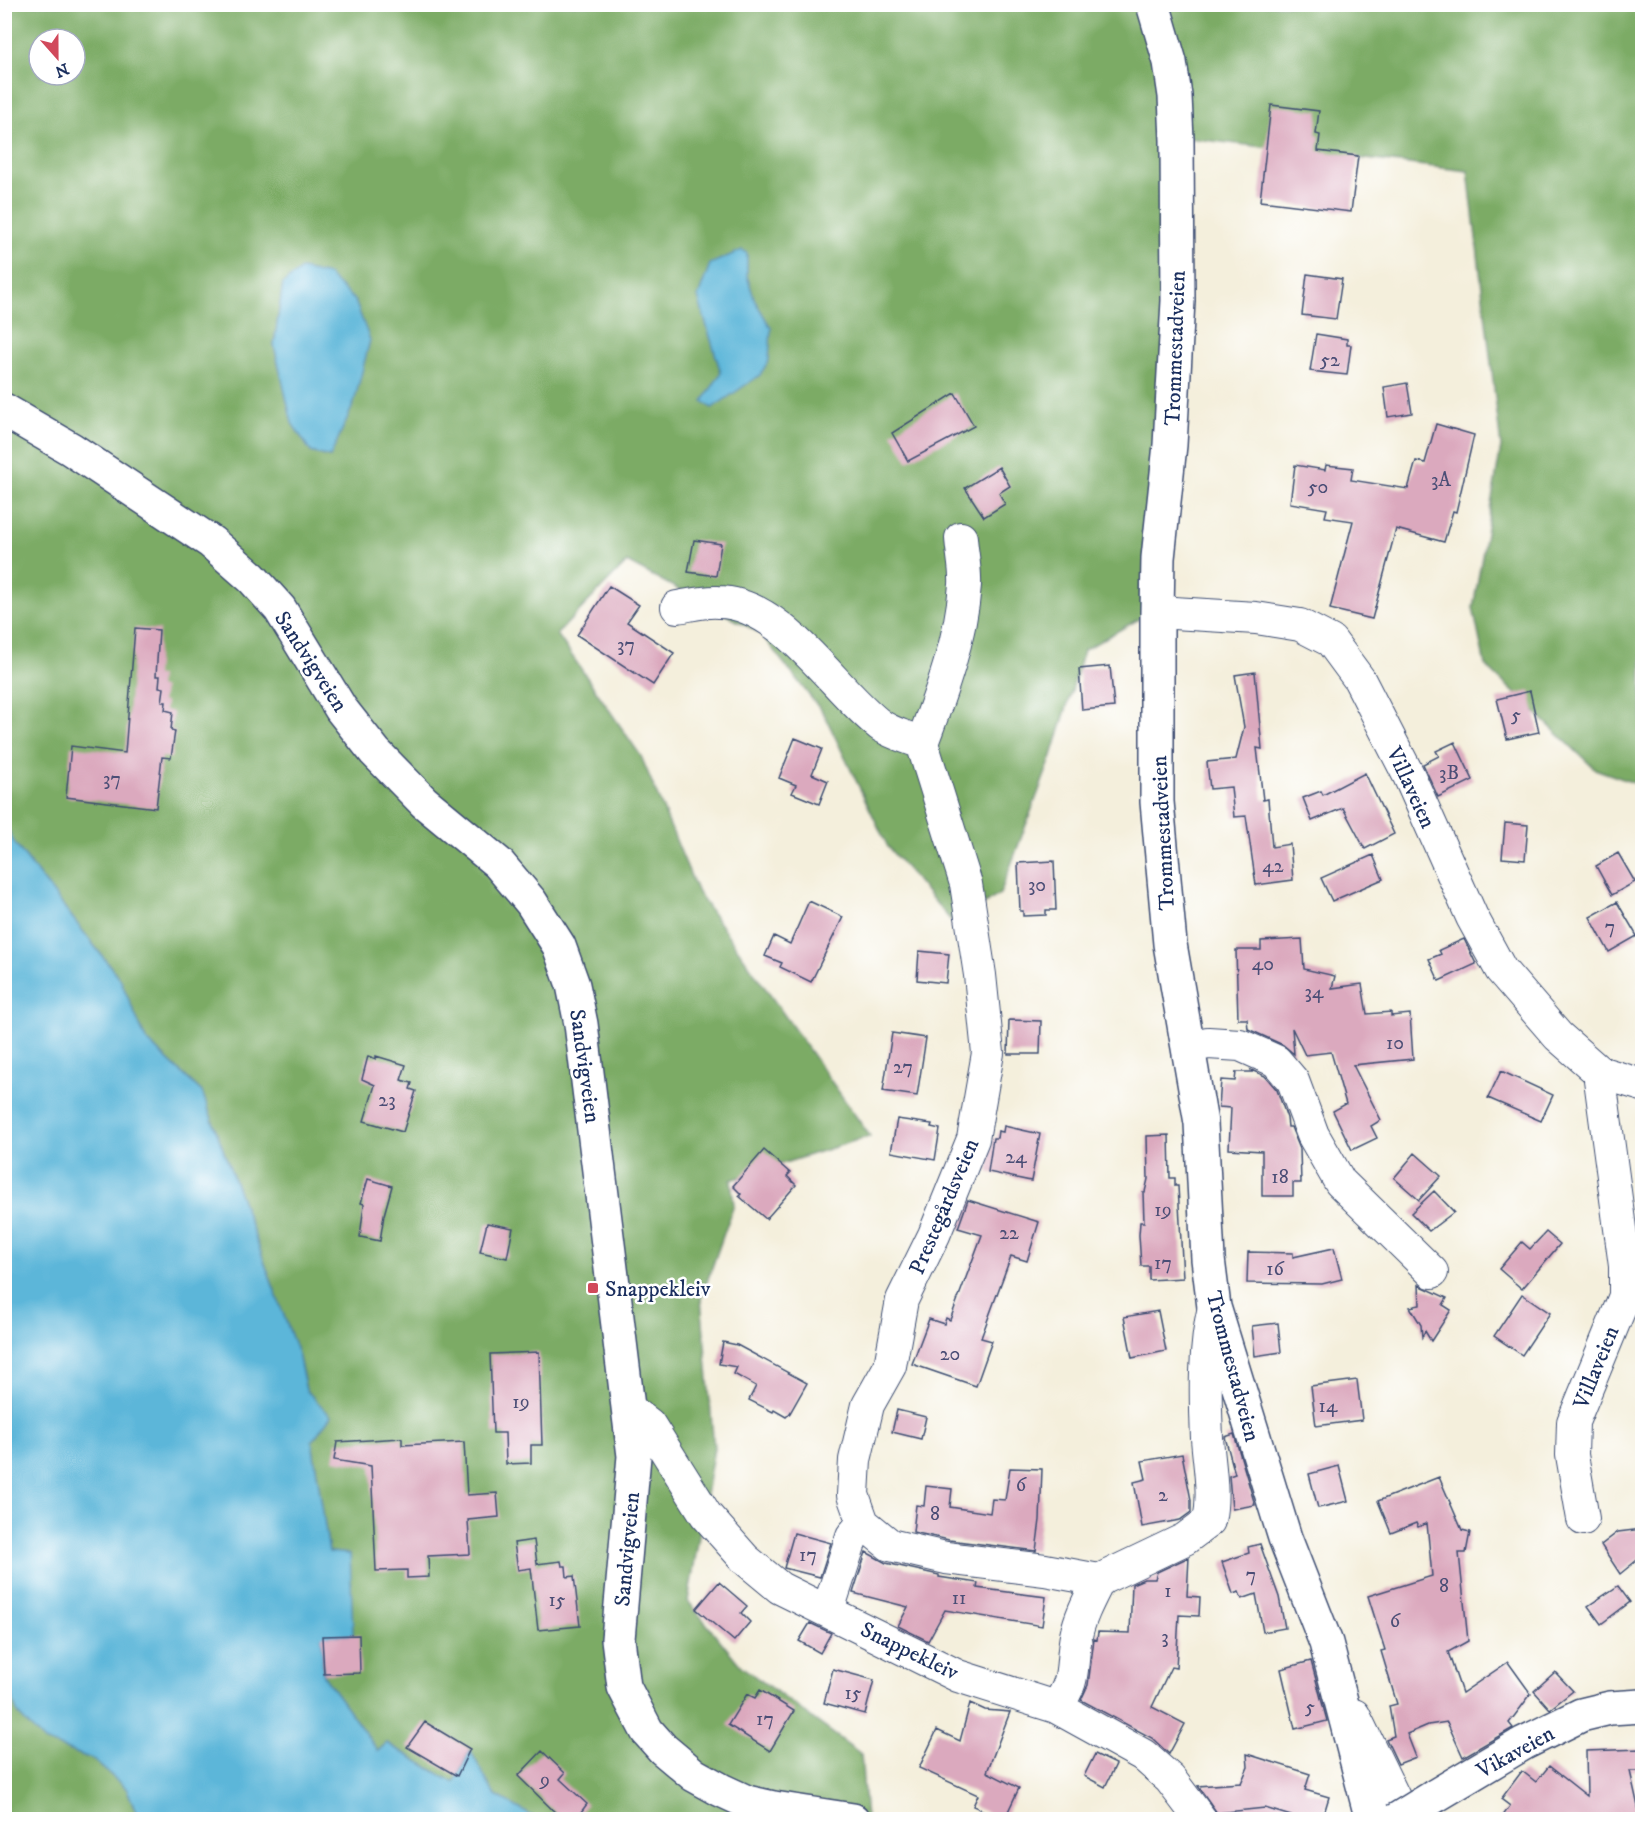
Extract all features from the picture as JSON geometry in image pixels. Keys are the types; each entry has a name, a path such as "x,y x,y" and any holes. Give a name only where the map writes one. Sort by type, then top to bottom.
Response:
{"main road":[{"name":"Trommestadveien","path":"1153,4 1170,62 1175,96 1178,290 1170,445 1158,558 1157,612 1157,802 1170,944 1201,1123 1208,1259 1214,1307 1284,1538 1326,1643 1372,1820"},
{"name":"Sandvigveien","path":"4,410 71,449 211,542 252,578 280,609 341,709 375,752 423,802 498,863 546,923 559,946 573,985 581,1024 629,1409 634,1456 618,1639 620,1668 630,1702 663,1749 694,1775 721,1790 747,1802 853,1820"},
{"name":"Vikaveien","path":"1396,1820 1524,1743 1581,1715 1610,1708 1642,1706"}],"street":[{"path":"677,607 719,602 755,612 791,634 831,678 881,726 922,743 943,689 966,584 961,538"},
{"name":"Villaveien","path":"1157,612 1256,618 1300,626 1331,641 1359,679 1409,776 1472,916 1501,970 1558,1036 1599,1072 1642,1085"},
{"name":"Prestegårdsveien","path":"863,1523 853,1495 855,1460 868,1405 890,1366 902,1300 934,1234 973,1139 988,1053 980,975 966,884 922,743"},
{"path":"1188,1047 1208,1043 1240,1046 1276,1061 1293,1081 1313,1135 1340,1182 1432,1272"},
{"name":"Villaveien","path":"1583,1519 1572,1455 1573,1422 1624,1296 1625,1266 1599,1072"},
{"path":"828,1610 852,1536 863,1523 890,1545 901,1548 946,1558 1045,1569 1099,1580 1185,1539 1209,1521 1213,1502 1207,1436 1207,1338 1214,1307"},
{"name":"Snappekleiv","path":"629,1409 649,1424 706,1515 744,1559 780,1587 958,1676 1056,1707 1143,1755 1170,1779 1201,1820"},
{"path":"1056,1707 1070,1689 1076,1635 1086,1606 1099,1580"},
{"name":"Trommestadveien","path":"1326,1643 1360,1729 1405,1820"}],"green space":[{"path":"4,5 1642,5 1642,786 1595,769 1485,665 1473,608 1501,447 1468,171 1187,138 1155,610 1084,650 1052,756 1000,894 954,924 888,847 824,714 760,633 627,562 557,634 641,756 698,893 870,1136 731,1180 734,1205 701,1299 714,1448 688,1601 741,1666 861,1754 866,1819 537,1819 494,1794 470,1751 454,1783 387,1743 378,1751 323,1675 322,1637 350,1554 329,1552 312,1441 330,1416 306,1390 298,1354 202,1092 146,1040 120,979 15,844 5,826","holes":["283,284 330,457 312,452 279,368 274,345"]},
{"path":"4,1675 44,1741 92,1759 127,1789 139,1819 5,1819"}],"water":[{"path":"742,250 747,253 747,276 755,301 771,328 769,360 760,375 712,408 703,401 721,373 698,297 710,264"},
{"path":"301,269 328,275 355,301 370,340 354,403 330,457 311,452 292,423 274,345 283,284"},
{"path":"4,822 15,844 120,979 146,1040 202,1092 298,1354 306,1390 331,1416 312,1441 329,1552 350,1554 353,1635 322,1637 323,1675 378,1751 387,1743 454,1783 470,1750 494,1794 537,1819 139,1819 127,1789 92,1759 44,1741 18,1714 4,1675"}],"building":[{"path":"1271,105 1319,111 1316,134 1320,135 1318,151 1358,156 1351,212 1260,201"},
{"path":"1307,274 1342,279 1336,319 1302,315"},
{"path":"1316,334 1347,339 1347,345 1351,345 1347,375 1310,371"},
{"path":"1407,383 1412,413 1388,417 1384,387"},
{"path":"955,393 974,426 908,461 892,433"},
{"path":"1436,424 1474,435 1456,512 1453,511 1444,542 1396,529 1372,619 1330,609 1353,521 1325,517 1327,509 1290,503 1295,465 1325,470 1326,465 1353,468 1351,480 1408,489 1416,461 1425,463"},
{"path":"999,467 1010,486 999,493 1005,504 984,517 965,488"},
{"path":"694,540 721,544 716,576 688,572"},
{"path":"609,586 639,605 627,622 674,653 653,685 577,635"},
{"path":"135,628 159,630 156,676 160,676 159,687 164,688 162,702 166,702 165,710 173,712 171,730 175,731 171,758 162,757 156,808 66,797 71,746 125,753"},
{"path":"1110,666 1114,707 1082,710 1079,669"},
{"path":"1255,672 1262,749 1257,748 1263,800 1268,799 1272,847 1290,844 1293,880 1256,885 1246,816 1234,817 1231,787 1210,789 1207,762 1236,759 1244,727 1235,675"},
{"path":"1530,691 1539,732 1507,739 1497,699"},
{"path":"795,738 822,749 812,774 828,781 819,804 792,793 796,785 779,778"},
{"path":"1455,742 1473,780 1438,797 1423,764 1439,756 1436,751"},
{"path":"1365,773 1394,834 1365,849 1343,808 1312,821 1303,798 1321,791 1323,795"},
{"path":"1505,823 1528,825 1525,860 1502,858"},
{"path":"1618,853 1635,882 1612,895 1596,866"},
{"path":"1373,855 1383,879 1332,901 1321,878"},
{"path":"1054,861 1056,910 1046,910 1046,915 1023,916 1023,911 1020,911 1018,863"},
{"path":"809,901 843,917 811,982 780,967 782,963 765,956 774,936 790,944"},
{"path":"1617,902 1637,936 1609,952 1590,917"},
{"path":"1302,939 1304,969 1335,976 1332,988 1362,984 1367,1014 1391,1012 1391,1016 1410,1014 1413,1059 1353,1065 1381,1120 1371,1126 1377,1138 1352,1150 1333,1111 1346,1104 1331,1052 1305,1055 1292,1028 1294,1054 1283,1045 1248,1029 1247,1019 1238,1019 1236,950 1261,950 1261,941"},
{"path":"1464,939 1476,964 1439,981 1429,959 1441,954 1439,950"},
{"path":"919,951 949,954 946,983 917,980"},
{"path":"1009,1020 1041,1021 1040,1054 1008,1054"},
{"path":"892,1033 926,1038 917,1096 883,1091"},
{"path":"368,1056 376,1059 376,1056 406,1065 401,1080 412,1083 410,1089 416,1091 403,1132 364,1121 375,1085 362,1079"},
{"path":"1251,1070 1265,1076 1277,1090 1288,1127 1291,1127 1300,1149 1301,1183 1293,1183 1293,1196 1262,1196 1262,1151 1229,1149 1231,1108 1219,1107 1221,1080 1235,1081 1236,1072 1252,1072"},
{"path":"1501,1071 1553,1095 1541,1121 1488,1098"},
{"path":"897,1119 932,1124 931,1127 940,1129 935,1160 891,1152"},
{"path":"1004,1126 1040,1134 1031,1181 988,1172 993,1138 997,1138 998,1131 1003,1132"},
{"path":"1169,1135 1170,1178 1175,1178 1175,1186 1178,1186 1183,1278 1149,1280 1149,1266 1141,1266 1139,1235 1140,1222 1144,1222 1143,1192 1145,1192 1148,1179 1147,1136"},
{"path":"764,1150 790,1173 787,1176 796,1185 766,1219 739,1196 741,1194 733,1186"},
{"path":"1415,1153 1441,1176 1419,1200 1394,1178"},
{"path":"368,1179 392,1186 380,1241 360,1237 364,1204 361,1203"},
{"path":"1434,1191 1454,1212 1429,1231 1411,1213"},
{"path":"968,1200 1039,1222 1027,1261 1011,1256 981,1338 992,1341 976,1386 912,1364 929,1319 944,1324 946,1318 950,1320 982,1235 958,1228"},
{"path":"487,1223 513,1228 507,1258 480,1252"},
{"path":"1546,1232 1560,1244 1522,1289 1499,1269 1522,1242 1530,1249"},
{"path":"1334,1248 1342,1279 1322,1284 1247,1283 1248,1252 1293,1253 1293,1257"},
{"path":"1419,1285 1447,1298 1443,1305 1451,1310 1431,1341 1425,1331 1422,1337 1421,1325 1410,1307 1420,1305"},
{"path":"1522,1294 1550,1313 1522,1355 1494,1336"},
{"path":"1158,1311 1166,1351 1132,1358 1124,1317"},
{"path":"1278,1323 1281,1352 1255,1356 1252,1326"},
{"path":"723,1342 737,1345 807,1383 786,1417 749,1400 756,1386 734,1374 737,1367 719,1364"},
{"path":"539,1352 542,1445 531,1445 531,1463 506,1464 505,1433 493,1433 490,1354"},
{"path":"1357,1380 1362,1420 1316,1426 1311,1386"},
{"path":"897,1410 926,1417 921,1439 892,1432"},
{"path":"1234,1434 1255,1505 1232,1509 1229,1476 1235,1474 1225,1437"},
{"path":"402,1438 402,1445 464,1442 467,1495 497,1493 499,1517 468,1520 470,1554 428,1556 429,1577 407,1578 407,1570 376,1571 371,1466 334,1460 337,1442"},
{"path":"1182,1454 1191,1500 1191,1512 1180,1520 1142,1527 1134,1482 1146,1479 1142,1461"},
{"path":"1339,1466 1348,1501 1318,1508 1309,1474"},
{"path":"1010,1468 1042,1469 1036,1551 949,1540 913,1532 916,1505 924,1506 926,1486 952,1489 950,1507 990,1513 992,1499 1005,1500"},
{"path":"1439,1477 1462,1530 1470,1532 1466,1553 1459,1553 1468,1641 1448,1652 1462,1693 1508,1662 1531,1694 1509,1723 1513,1728 1463,1757 1447,1722 1428,1725 1407,1734 1416,1757 1398,1764 1386,1739 1394,1736 1389,1706 1397,1704 1381,1651 1385,1650 1368,1596 1432,1576 1427,1523 1418,1527 1416,1523 1391,1533 1378,1501"},
{"path":"1642,1529 1642,1556 1620,1574 1601,1545 1618,1532"},
{"path":"794,1533 831,1543 820,1577 784,1568"},
{"path":"534,1540 537,1564 561,1561 562,1566 566,1566 567,1577 574,1576 580,1626 538,1630 531,1568 518,1570 514,1543"},
{"path":"1260,1544 1279,1597 1285,1628 1263,1632 1256,1594 1242,1599 1239,1592 1233,1594 1222,1562 1249,1553 1248,1547"},
{"path":"866,1552 886,1563 939,1575 939,1577 978,1583 977,1588 1046,1597 1042,1626 945,1610 928,1641 898,1626 908,1607 853,1593"},
{"path":"1189,1557 1187,1596 1200,1597 1199,1616 1179,1615 1176,1668 1171,1667 1152,1707 1185,1724 1169,1754 1152,1738 1081,1700 1088,1685 1094,1639 1097,1640 1098,1632 1130,1633 1132,1584 1144,1579 1155,1579 1157,1572"},
{"path":"719,1582 747,1606 741,1613 750,1622 734,1641 696,1609"},
{"path":"1618,1586 1630,1602 1601,1624 1588,1606"},
{"path":"810,1623 831,1633 820,1653 799,1641"},
{"path":"359,1635 360,1673 324,1674 322,1636"},
{"path":"1311,1661 1327,1721 1295,1729 1281,1669"},
{"path":"833,1669 874,1680 865,1714 824,1703"},
{"path":"1555,1672 1573,1691 1550,1709 1534,1691"},
{"path":"760,1690 794,1711 770,1751 728,1725 747,1694 755,1698"},
{"path":"970,1703 985,1710 1010,1712 987,1772 1019,1788 1004,1820 973,1806 978,1795 919,1768 937,1730 960,1741"},
{"path":"425,1722 470,1749 457,1776 407,1747"},
{"path":"1642,1749 1642,1771 1630,1771 1641,1820 1500,1820 1510,1806 1501,1799 1522,1771 1536,1782 1549,1766 1587,1796 1586,1751"},
{"path":"542,1751 565,1773 560,1779 587,1804 575,1820 563,1820 518,1776"},
{"path":"1095,1754 1116,1764 1105,1787 1084,1776"},
{"path":"1247,1754 1310,1774 1305,1790 1329,1797 1322,1820 1304,1820 1265,1808 1217,1813 1198,1786 1241,1783 1248,1767"}],"place":[{"name":"Snappekleiv","path":"593,1288"}]}
